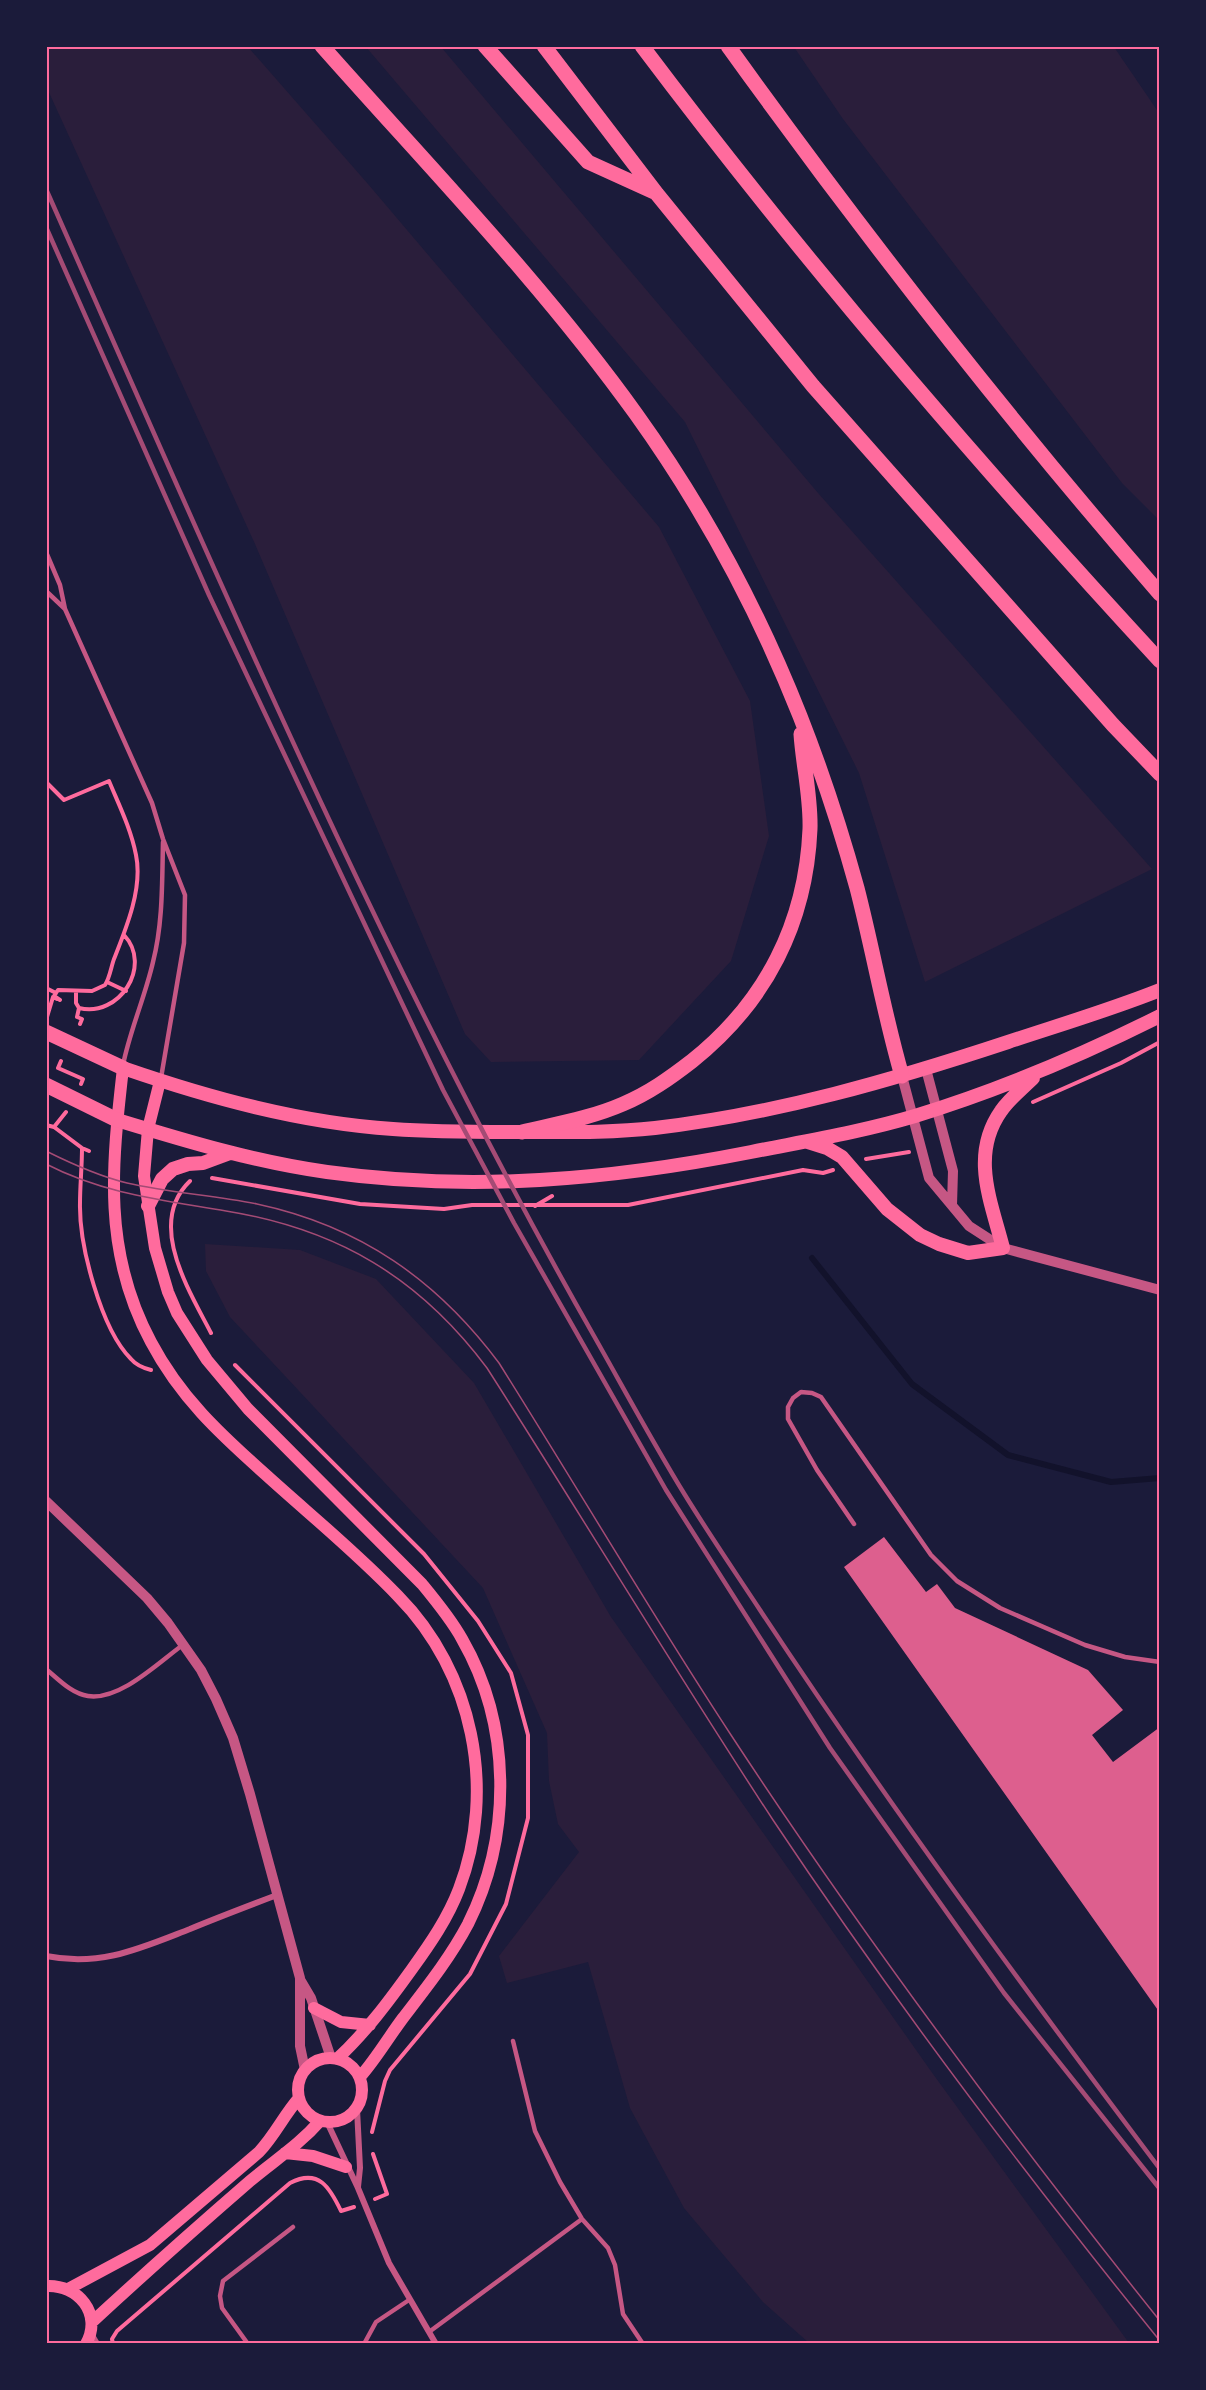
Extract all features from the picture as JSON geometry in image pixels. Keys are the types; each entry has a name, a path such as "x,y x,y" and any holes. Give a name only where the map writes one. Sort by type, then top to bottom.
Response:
{"highway":[{"path":"322,46 552,305 638,416 684,487 741,586 800,715 825,785 846,850 902,1076"},
{"path":"485,46 588,162 657,194"},
{"path":"544,46 657,194 813,386 1113,725 1160,774"},
{"path":"642,46 697,119 874,337 1063,556 1160,660"},
{"path":"728,46 820,173 971,368 1076,497 1160,594"},
{"path":"522,1132 594,1114 646,1094 666,1082 707,1049 752,1001 770,973 795,918 808,859 808,794 803,767 800,715"},
{"path":"46,1032 123,1068"},
{"path":"46,1085 117,1120"}],"main road":[{"path":"334,2058 369,2025 390,2000 445,1919 459,1888 470,1852 476,1813 476,1757 462,1699 451,1671 421,1622 400,1597 228,1441 197,1409 171,1377 140,1319 130,1293 117,1240 112,1191 123,1068 160,1081 253,1106 350,1125 439,1132 591,1133 702,1121 832,1095 926,1069 1160,990"},
{"path":"117,1120 230,1153 337,1173 487,1183 537,1182 640,1171 806,1142 914,1116 1079,1056 1160,1016"},
{"path":"806,1142 827,1148 842,1157 887,1209 920,1235 968,1253 1003,1248 985,1185 983,1156 990,1133 1002,1109 1037,1073"},
{"path":"160,1081 148,1129 144,1170 151,1232 161,1272 188,1333 207,1360 248,1409 422,1584 447,1615 463,1640 478,1672 496,1737 501,1799 498,1832 483,1887 467,1926 447,1959 360,2077"},
{"path":"148,1206 162,1179 173,1169 188,1164 203,1163 230,1153"},
{"path":"314,2008 341,2022 369,2025"},
{"path":"334,2058 347,2062 360,2077 363,2088 362,2099 357,2109 344,2119 323,2122 310,2116 303,2108 299,2098 300,2078 312,2063 334,2058"},
{"path":"69,2289 128,2258 168,2232 259,2152 272,2138 288,2110 299,2098"},
{"path":"86,2343 91,2327 144,2273 323,2122"},
{"path":"285,2153 313,2156 346,2167"},
{"path":"46,2286 69,2289 85,2302 91,2327"}],"street":[{"path":"926,1069 953,1172 952,1205"},
{"path":"902,1076 929,1178 969,1226 1003,1248 1160,1290"},
{"path":"46,1501 147,1598 184,1644 216,1699 233,1738 300,1978 334,2058"},
{"path":"46,1956 66,1960 87,1960 126,1954 277,1895"},
{"path":"300,1978 300,2046 305,2070"},
{"path":"357,2109 360,2168 358,2188"},
{"path":"323,2122 358,2188 389,2263 436,2343"}],"lane":[{"path":"46,552 60,585 65,609 152,803 163,839 185,895 186,910 180,972 160,1081"},
{"path":"46,591 65,609"},
{"path":"123,1068 128,1039 145,991 159,936 163,839"},
{"path":"854,1524 817,1470 788,1419 788,1407 793,1398 801,1392 821,1397 931,1555 957,1581 1000,1608 1085,1645 1125,1657 1160,1662"},
{"path":"46,1669 78,1693 100,1696 127,1686 184,1644"},
{"path":"513,2041 535,2131 560,2182 582,2219 608,2248 615,2265 623,2314 643,2343"},
{"path":"429,2332 582,2219"},
{"path":"248,2343 222,2308 220,2296 223,2281 293,2227"},
{"path":"364,2343 376,2322 409,2300"},
{"path":"91,2327 98,2343"}],"path":[{"path":"46,782 64,800 109,781 128,827 137,856 138,874 124,935 104,987 97,990 58,990 56,993"},
{"path":"76,991 76,1003 80,1008 88,1010 107,1006 126,991 135,966 133,946 124,935"},
{"path":"107,982 126,991"},
{"path":"46,988 56,993"},
{"path":"46,1018 53,997 60,1000 54,996 56,993"},
{"path":"46,996 52,1000"},
{"path":"80,1008 77,1017 82,1019 80,1024"},
{"path":"62,1061 58,1068 83,1079 80,1084"},
{"path":"54,1127 67,1112"},
{"path":"46,1125 54,1127 89,1151"},
{"path":"82,1148 80,1204 82,1233 93,1283 108,1323 133,1362 171,1377"},
{"path":"208,1177 360,1204 444,1209 472,1205 628,1205 803,1170 823,1173 850,1165"},
{"path":"194,1179 180,1192 174,1203 170,1217 171,1227 181,1274 214,1340"},
{"path":"227,1358 424,1554 471,1612 511,1673 528,1735 528,1818 506,1904 470,1974 390,2070 378,2101 371,2140"},
{"path":"113,2343 112,2339 117,2331 290,2183 306,2177 323,2182 332,2192 340,2211 387,2194 372,2147"}],"shaded area":[{"path":"46,47 248,47 368,184 659,527 750,701 769,836 731,961 639,1060 491,1062 465,1034 255,544 47,88"},
{"path":"366,47 441,47 818,493 1152,869 925,982 859,773 685,422"},
{"path":"794,47 1114,47 1159,113 1159,520 1122,483 843,119"},
{"path":"205,1244 300,1250 376,1279 474,1383 611,1617 933,2074 1129,2343 809,2343 763,2302 684,2208 630,2108 588,1962 507,1983 499,1956 579,1852 558,1824 549,1781 547,1733 483,1588 230,1317 206,1271"}],"building":[{"path":"884,1537 926,1592 937,1584 955,1608 1088,1670 1123,1710 1092,1735 1113,1762 1160,1727 1160,2013 844,1567"}],"waterway":[{"path":"812,1258 912,1384 1008,1455 1111,1482 1160,1478"}],"tram line":[{"path":"46,1151 85,1169 127,1183 257,1204 330,1226 393,1261 450,1306 499,1363 701,1689 833,1886 993,2106 1160,2321"},
{"path":"46,1164 90,1182 134,1195 266,1219 304,1230 373,1262 404,1283 461,1336 487,1368 700,1708 865,1954 960,2085 1160,2341"}],"railway":[{"path":"46,189 240,625 374,913 517,1197 639,1416 703,1524 856,1752 1006,1962 1160,2169"},
{"path":"46,227 209,595 443,1090 514,1223 666,1490 830,1748 1004,1993 1160,2189"}]}
